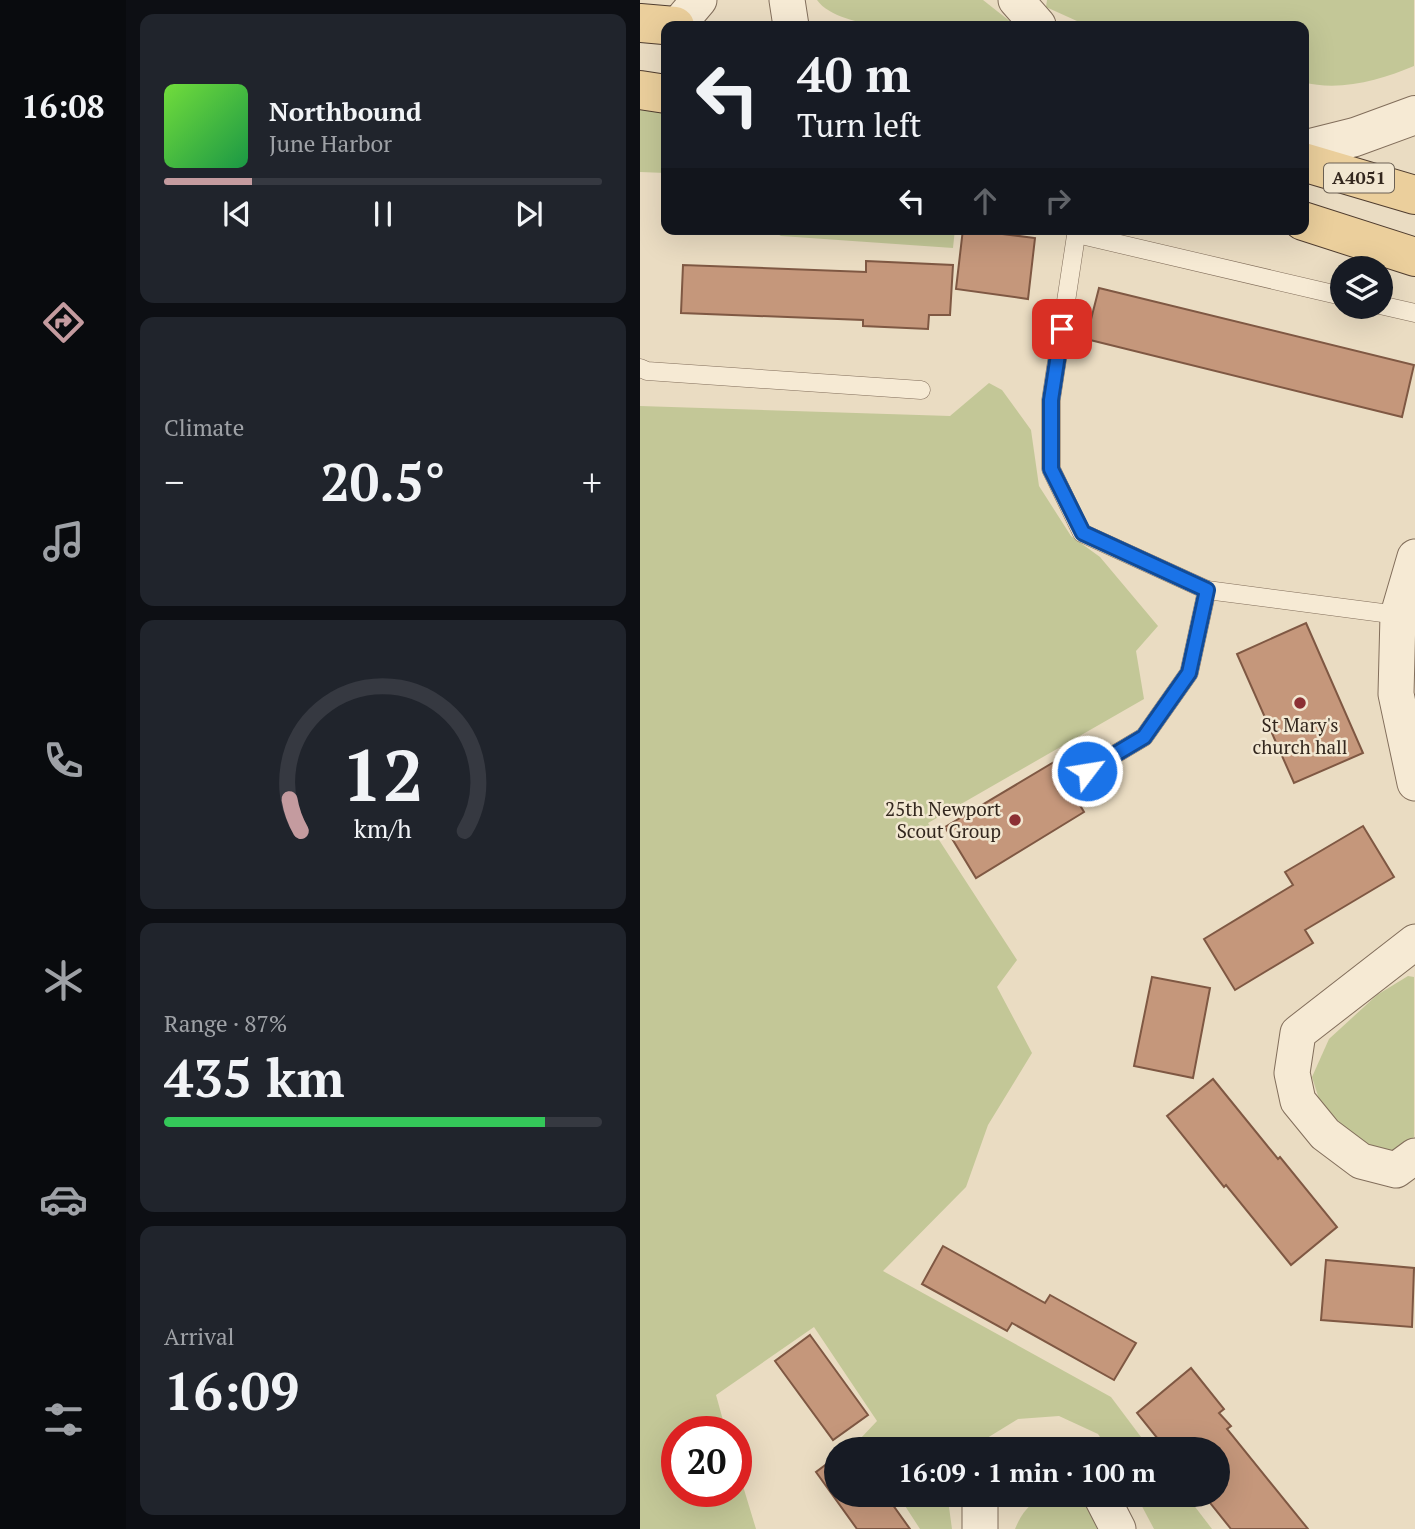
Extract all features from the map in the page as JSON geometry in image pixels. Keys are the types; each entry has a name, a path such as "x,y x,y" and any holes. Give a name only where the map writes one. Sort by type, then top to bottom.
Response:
{"main road":[{"path":"640,23 661,25"},
{"path":"640,90 661,93"},
{"name":"A4051","path":"1309,164 1415,195"},
{"path":"1309,223 1415,257"}],"street":[{"path":"680,21 699,0"},
{"path":"787,0 790,21"},
{"path":"1309,148 1355,137 1415,115"},
{"path":"1415,557 1398,615 1415,783"},
{"path":"1415,942 1298,1033 1292,1073 1298,1101 1325,1134 1361,1161 1396,1170 1415,1156"},
{"path":"980,1507 980,1529"},
{"path":"1107,1507 1118,1529"}],"lane":[{"path":"1077,235 1051,400 1051,469 1083,533 1207,590 1398,615"},
{"path":"1089,235 1330,293"},
{"path":"1393,308 1415,313"},
{"path":"640,368 647,371 921,390"},
{"path":"1087,771 1144,737 1189,673 1207,590"}],"green space":[{"path":"817,0 983,0 1010,21 855,21 822,6"},
{"path":"1047,0 1414,0 1414,66 1360,83 1317,85 1309,83 1309,21 1077,21 1046,7"},
{"path":"640,110 661,112 661,173 640,172"},
{"path":"779,235 954,235 953,248"},
{"path":"989,383 1002,390 1031,430 1039,486 1071,536 1100,557 1158,626 1136,651 1144,699 928,823 1017,960 997,987 1032,1053 988,1125 966,1187 883,1271 1111,1397 1141,1437 1100,1437 1059,1416 1018,1419 989,1437 862,1437 877,1421 814,1327 716,1395 722,1416 661,1416 661,1507 749,1507 756,1529 640,1529 640,406 950,416"},
{"path":"1408,976 1414,977 1414,1137 1398,1150 1377,1152 1351,1134 1320,1102 1312,1077 1329,1039 1377,995"},
{"path":"906,1507 949,1507 952,1529 920,1529"},
{"path":"1028,1507 1090,1507 1107,1529 1015,1529"},
{"path":"1142,1507 1195,1507 1212,1529 1154,1529"}],"building":[{"path":"962,235 1035,238 1028,299 956,289"},
{"path":"866,261 953,265 950,315 929,315 928,329 863,326 863,320 681,313 683,265 866,272"},
{"path":"1099,288 1414,365 1402,417 1086,339"},
{"name":"St Mary's church hall","path":"1306,623 1363,753 1294,783 1237,654"},
{"name":"25th Newport Scout Group","path":"1054,762 1084,812 976,878 945,827"},
{"path":"1363,826 1394,877 1305,930 1313,943 1235,990 1204,939 1293,885 1285,872"},
{"path":"1152,977 1210,988 1193,1078 1134,1066"},
{"path":"1213,1079 1337,1227 1291,1265 1167,1116"},
{"path":"943,1246 1045,1303 1050,1295 1136,1343 1114,1380 1012,1323 1007,1331 922,1284"},
{"path":"1326,1260 1414,1268 1412,1327 1321,1320"},
{"path":"810,1335 868,1415 837,1437 831,1437 775,1361"},
{"path":"1191,1368 1224,1409 1219,1413 1231,1426 1227,1429 1308,1529 1231,1529 1213,1507 1230,1507 1230,1437 1156,1437 1137,1413"},
{"path":"824,1466 824,1483 816,1472"},
{"path":"841,1507 894,1507 910,1529 857,1529"}],"place":[{"name":"St Mary's church hall","path":"1300,703"},
{"name":"25th Newport Scout Group","path":"1015,820"}],"route":[{"path":"1062,329 1051,400 1051,469 1083,533 1207,590 1189,673 1144,737 1087,771"}]}
